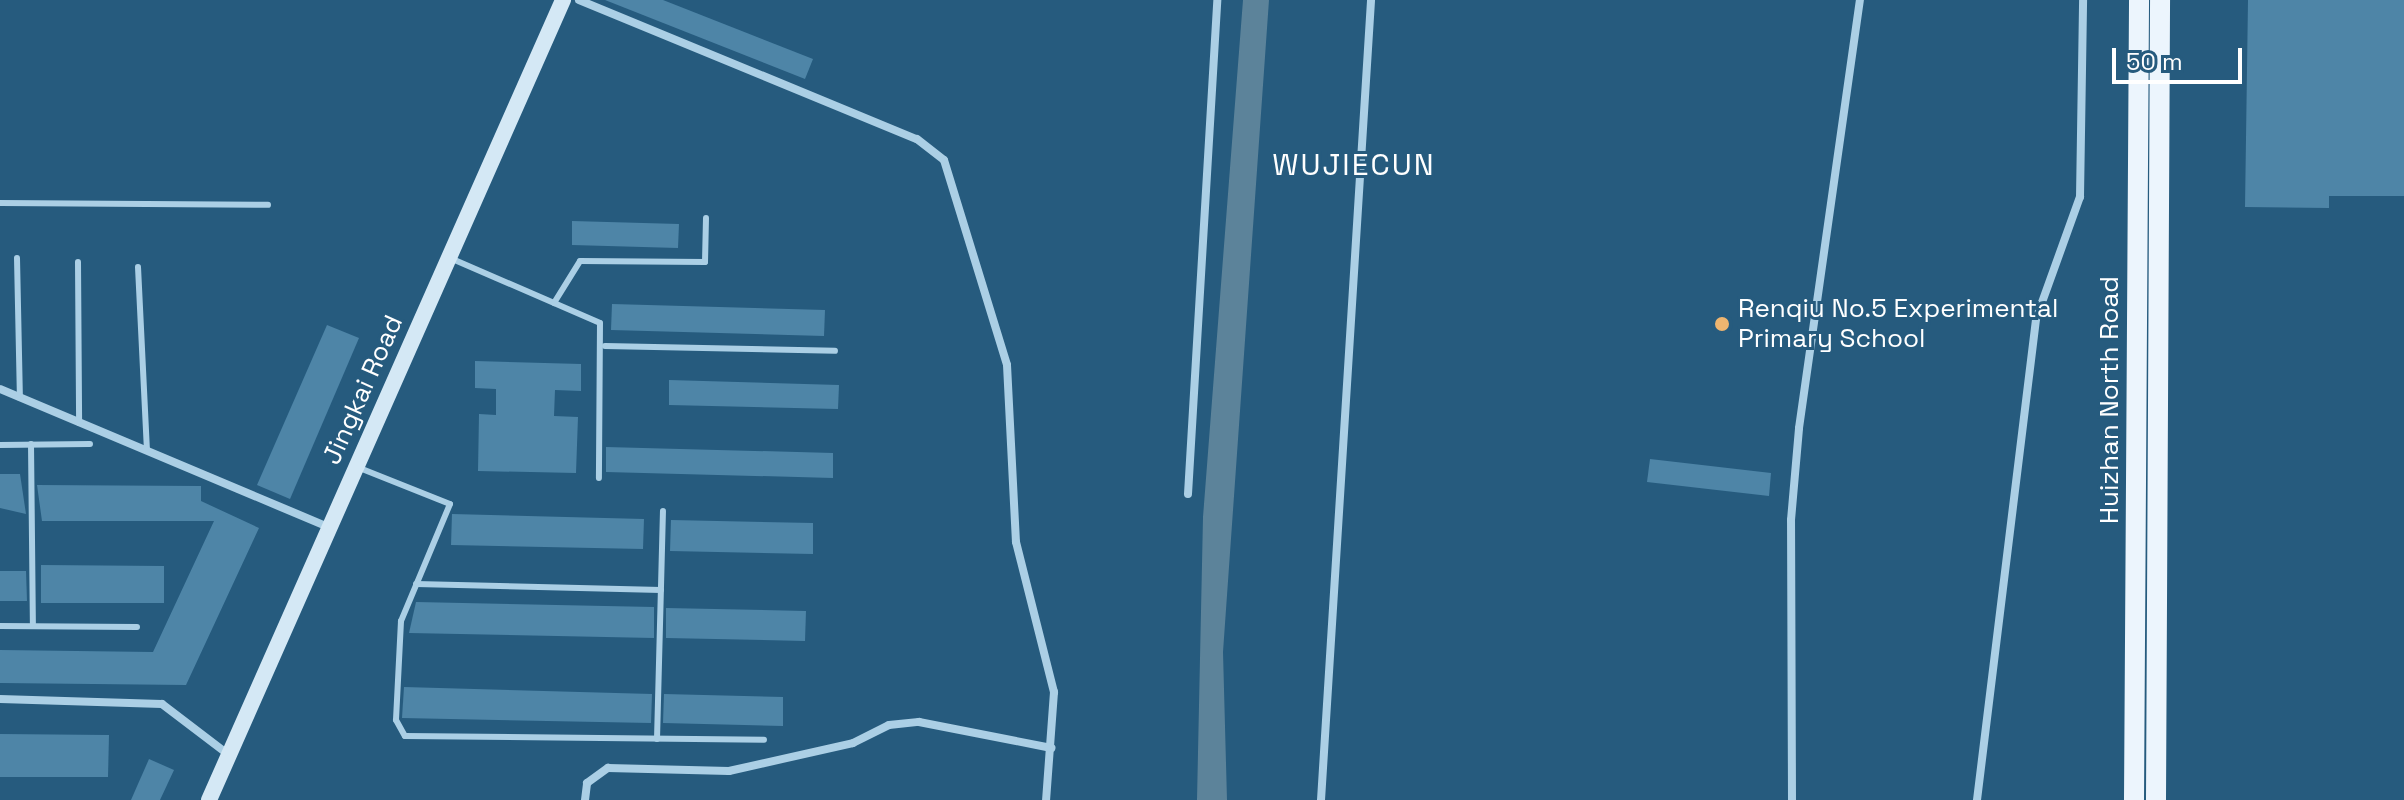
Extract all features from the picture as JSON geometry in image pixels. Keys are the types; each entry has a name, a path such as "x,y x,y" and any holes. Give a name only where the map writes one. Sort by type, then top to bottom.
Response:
{"main road":[{"name":"Huizhan North Road","path":"2134,800 2139,0"},
{"name":"Huizhan North Road","path":"2156,800 2160,0"},
{"name":"Jingkai Road","path":"209,800 447,257 565,1"}],"street":[{"path":"1188,494 1217,0"},
{"path":"1321,800 1371,0"},
{"path":"1792,800 1791,520 1799,428 1860,0"},
{"path":"1977,800 2036,319 2080,197 2083,0"},
{"path":"565,1 939,152 1007,365 1016,542 1050,665 1051,748 1046,800"},
{"path":"0,389 329,527"},
{"path":"0,699 162,704 229,755"},
{"path":"585,800 587,783 608,768 753,767 853,743 889,725 919,722 1051,748"}],"lane":[{"path":"0,203 268,205"},
{"path":"554,303 580,261 705,262 706,218"},
{"path":"447,257 600,323 605,346 599,478"},
{"path":"17,258 20,398"},
{"path":"78,262 79,423"},
{"path":"138,267 147,451"},
{"path":"605,346 835,351"},
{"path":"31,444 33,626"},
{"path":"0,445 90,444"},
{"path":"356,466 450,504 416,584 399,637 396,720 405,736 764,740"},
{"path":"657,739 663,511"},
{"path":"416,584 661,590"},
{"path":"0,626 137,627"}],"water":[{"path":"1243,0 1269,0 1223,652 1227,800 1197,800 1203,517"}],"building":[{"path":"605,0 663,0 813,59 805,79"},
{"path":"2248,0 2404,0 2404,196 2329,196 2329,208 2245,207"},
{"path":"572,221 679,224 678,248 572,245"},
{"path":"612,304 825,310 824,336 611,330"},
{"path":"327,325 359,338 290,499 257,485"},
{"path":"475,361 581,364 581,391 555,390 554,416 578,417 576,473 478,471 479,414 496,415 496,389 475,388"},
{"path":"669,380 839,385 838,409 669,405"},
{"path":"606,447 833,453 833,478 606,472"},
{"path":"1650,459 1771,473 1769,496 1647,482"},
{"path":"0,474 20,474 26,514 0,508"},
{"path":"37,485 201,486 201,501 259,528 186,685 0,683 0,650 153,652 214,521 42,521"},
{"path":"452,514 644,519 643,549 451,545"},
{"path":"671,520 813,523 813,554 670,551"},
{"path":"41,565 164,566 164,603 41,603"},
{"path":"0,571 26,571 27,601 0,601"},
{"path":"416,602 654,607 654,638 409,633"},
{"path":"666,608 806,611 805,641 666,638"},
{"path":"404,687 652,694 651,723 402,718"},
{"path":"664,694 783,697 783,726 663,723"},
{"path":"0,734 109,735 108,777 0,777"},
{"path":"149,759 174,770 160,800 131,800"}],"place":[{"name":"Renqiu No.5 Experimental Primary School","path":"1722,324"}],"district":[{"name":"WUJIECUN","path":"1354,165"}]}
